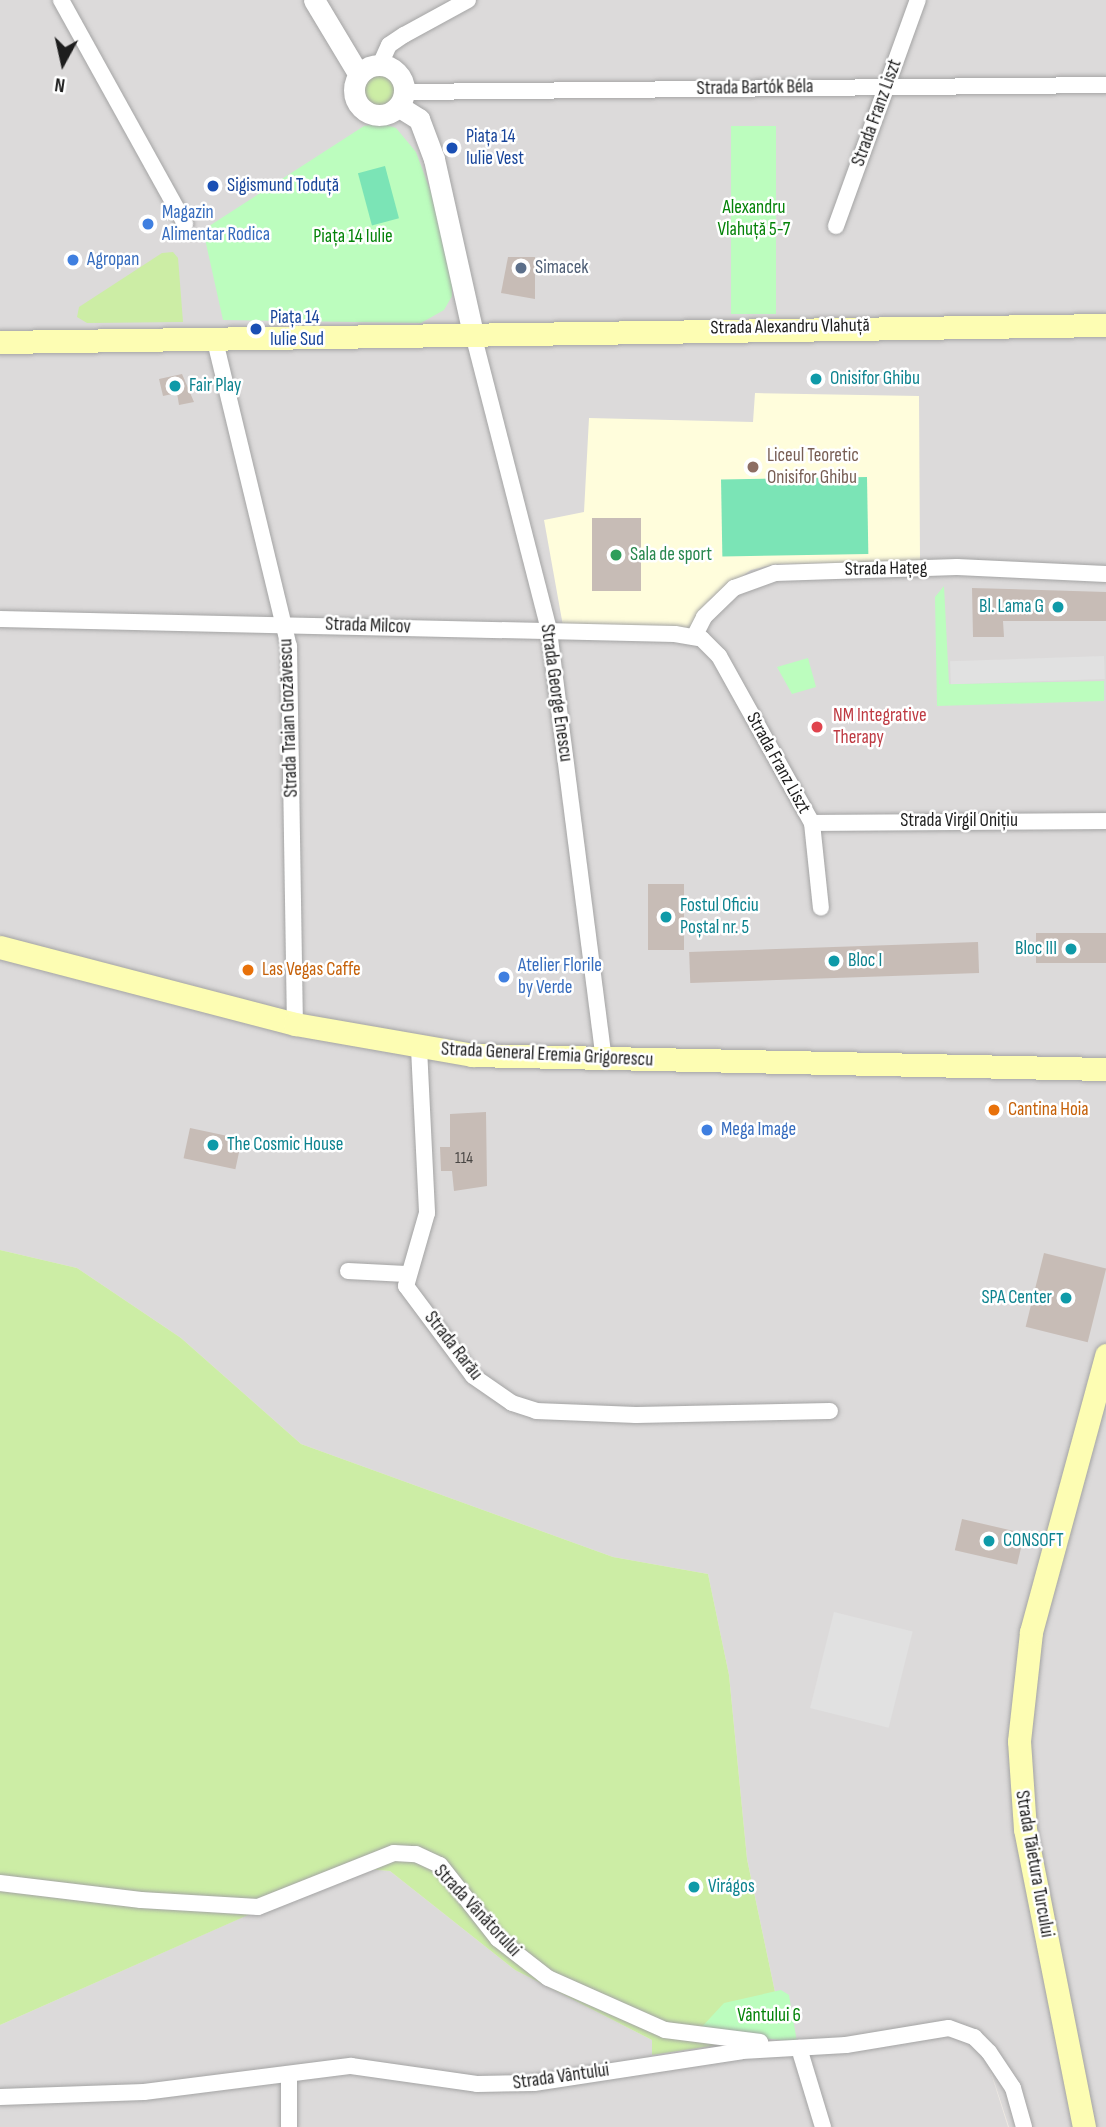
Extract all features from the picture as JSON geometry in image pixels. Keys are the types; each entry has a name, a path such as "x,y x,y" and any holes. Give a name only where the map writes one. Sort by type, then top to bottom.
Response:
{"main road":[{"name":"Strada Alexandru Vlahuță","path":"473,334 1106,325"},
{"path":"3,342 473,334"},
{"name":"Strada General Eremia Grigorescu","path":"0,947 295,1024 419,1048 604,1059 1106,1069"},
{"name":"Strada Tăietura Turcului","path":"1084,2127 1025,1829 1019,1741 1031,1632 1106,1355"}],"street":[{"path":"61,0 185,224"},
{"path":"314,0 359,75 355,97 363,110 377,115 401,99"},
{"path":"359,75 380,65 397,40 468,0"},
{"name":"Strada Franz Liszt","path":"836,226 918,0"},
{"path":"380,65 395,70 401,99 419,119 434,159 473,334"},
{"name":"Strada Bartók Béla","path":"401,99 885,86 1106,85"},
{"name":"Strada George Enescu","path":"473,334 549,631 604,1059"},
{"name":"Strada Traian Grozăvescu","path":"214,337 286,623 295,1024"},
{"name":"Strada Hațeg","path":"694,637 704,617 734,588 775,573 957,568 1106,574"},
{"name":"Strada Milcov","path":"0,619 286,623 694,637"},
{"name":"Strada Franz Liszt","path":"694,637 719,656 812,823 821,908"},
{"name":"Strada Virgil Onițiu","path":"812,823 1106,821"},
{"path":"348,1271 406,1274 427,1213 419,1048"},
{"name":"Strada Rarău","path":"406,1274 409,1294 445,1333 473,1376 512,1403 536,1410 636,1415 830,1411"},
{"name":"Strada Vânătorului","path":"0,1883 141,1900 258,1907 394,1853 416,1854 440,1865 498,1939 548,1978 665,2029 782,2048"},
{"name":"Strada Vântului","path":"0,2097 144,2092 289,2078 351,2066 477,2084 534,2083 928,2028 961,2030 1003,2070 1024,2127"},
{"path":"799,2048 823,2127"},
{"path":"289,2078 289,2127"}],"shaded area":[{"path":"0,0 1106,0 1106,2127 1009,2127 980,2038 1008,2127 0,2127 0,2025 353,1868 390,1871 515,1970 652,2040 784,2035 747,1859 729,1675 708,1574 613,1557 301,1444 181,1338 77,1268 0,1250"},
{"name":"Liceul Teoretic Onisifor Ghibu","path":"755,393 919,396 920,562 776,564 751,570 711,598 691,629 563,626 544,520 584,512 589,418 753,422"},
{"path":"1104,656 1105,679 951,684 950,661"},
{"path":"834,1612 913,1632 889,1728 810,1708"}],"green space":[{"path":"379,70 393,76 399,90 393,104 379,110 365,104 359,90 365,76"},
{"name":"Piața 14 Iulie","path":"380,123 396,128 416,152 442,222 452,264 452,296 444,310 421,323 223,320 203,230 364,126"},
{"name":"Alexandru Vlahuță 5-7","path":"731,126 776,126 776,314 731,314"},
{"path":"385,166 399,218 372,225 358,173"},
{"path":"173,252 178,258 183,322 87,323 77,317 79,307 162,253"},
{"path":"867,477 868,554 722,557 721,480"},
{"path":"944,586 949,684 1104,681 1104,701 937,706 935,597"},
{"path":"808,658 816,687 792,694 777,667"},
{"path":"0,1250 77,1268 181,1338 301,1444 613,1557 708,1574 729,1675 747,1859 784,2035 652,2055 652,2040 515,1970 390,1871 354,1868 0,2025"},
{"name":"Vântului 6","path":"781,1990 789,1995 797,2042 698,2031 724,2003"}],"building":[{"name":"Simacek","path":"508,257 535,257 535,299 501,293"},
{"name":"Fair Play","path":"182,374 194,402 179,405 177,393 163,396 159,379"},
{"name":"Sala de sport","path":"592,518 641,518 641,591 592,591"},
{"name":"Bl. Lama G","path":"972,588 1106,592 1106,621 1003,621 1004,637 973,637"},
{"name":"Fostul Oficiu Poștal nr. 5","path":"648,884 684,884 684,950 648,950"},
{"name":"Bloc III","path":"1036,933 1106,933 1106,963 1036,963"},
{"name":"Bloc I","path":"978,942 979,973 690,983 689,952"},
{"path":"486,1112 487,1186 454,1191 452,1171 441,1171 440,1147 450,1147 450,1114"},
{"name":"The Cosmic House","path":"190,1128 242,1139 235,1169 184,1158"},
{"name":"SPA Center","path":"1044,1253 1106,1268 1088,1342 1026,1327"},
{"name":"CONSOFT","path":"962,1519 1024,1533 1017,1565 955,1550"}],"place":[{"name":"Piața 14 Iulie Vest","path":"452,148"},
{"name":"Sigismund Toduță","path":"213,186"},
{"name":"Magazin Alimentar Rodica","path":"148,224"},
{"name":"Agropan","path":"73,260"},
{"name":"Simacek","path":"521,268"},
{"name":"Piața 14 Iulie Sud","path":"256,329"},
{"name":"Onisifor Ghibu","path":"816,379"},
{"name":"Fair Play","path":"175,386"},
{"name":"Liceul Teoretic Onisifor Ghibu","path":"753,467"},
{"name":"Sala de sport","path":"616,555"},
{"name":"Bl. Lama G","path":"1058,607"},
{"name":"NM Integrative Therapy","path":"817,727"},
{"name":"Fostul Oficiu Poștal nr. 5","path":"666,917"},
{"name":"Bloc III","path":"1071,949"},
{"name":"Bloc I","path":"834,961"},
{"name":"Las Vegas Caffe","path":"248,970"},
{"name":"Atelier Florile by Verde","path":"504,977"},
{"name":"Cantina Hoia","path":"994,1110"},
{"name":"Mega Image","path":"707,1130"},
{"name":"The Cosmic House","path":"213,1145"},
{"name":"SPA Center","path":"1066,1298"},
{"name":"CONSOFT","path":"989,1541"},
{"name":"Virágos","path":"694,1887"}]}
